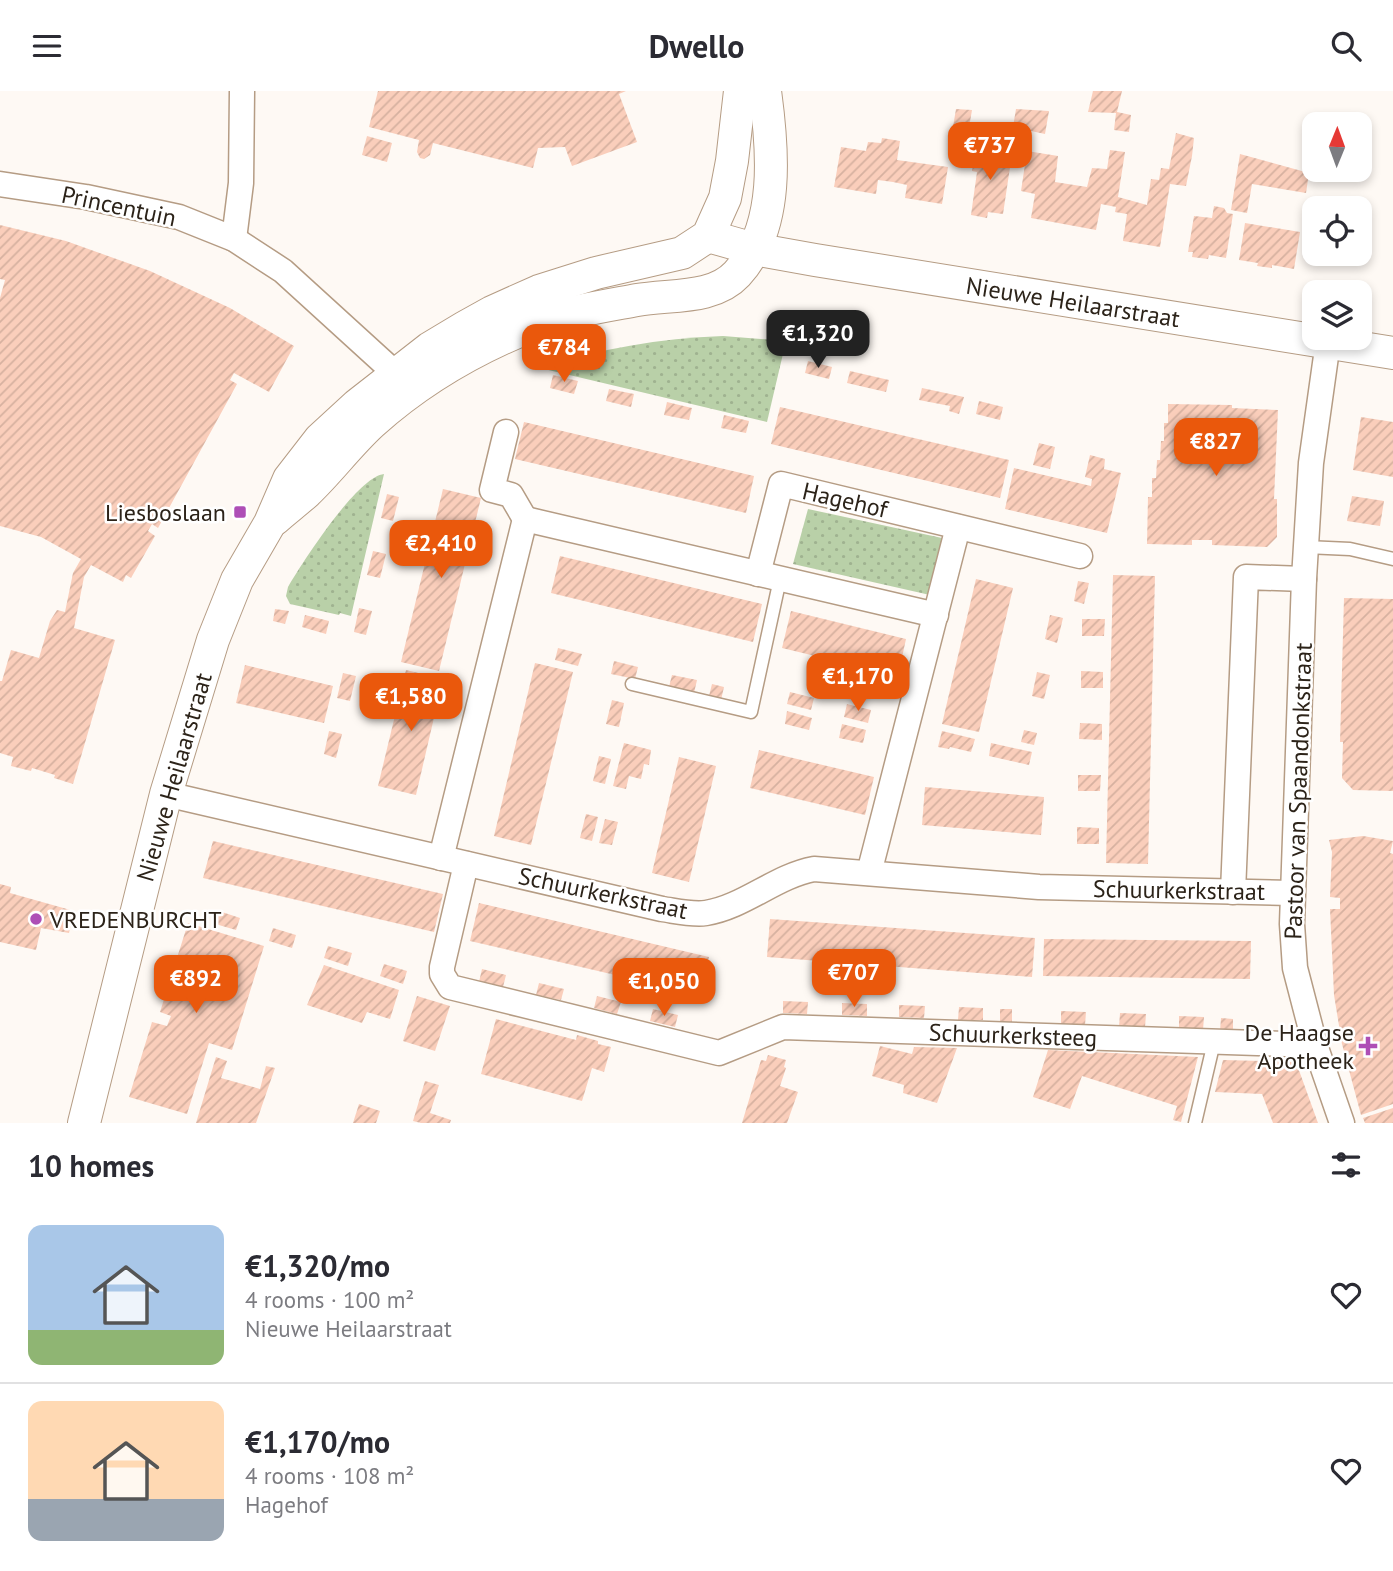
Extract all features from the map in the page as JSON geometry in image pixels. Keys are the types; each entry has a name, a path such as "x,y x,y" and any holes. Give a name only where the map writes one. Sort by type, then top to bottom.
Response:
{"street":[{"path":"234,239 241,183 242,91"},
{"path":"708,236 725,198 740,91"},
{"path":"754,249 768,204 770,151 765,91"},
{"name":"Princentuin","path":"0,184 97,199 179,217 234,239 283,271 402,383"},
{"name":"Nieuwe Heilaarstraat","path":"84,1123 166,794 224,610 247,561 270,523 308,491 372,423 430,348 492,312 540,291 596,273 682,253 708,236 754,249 1302,338"},
{"name":"Nieuwe Heilaarstraat","path":"402,383 448,367 487,345 543,321 582,310 714,289 735,276 754,249"},
{"name":"Nieuwe Heilaarstraat","path":"1372,349 1393,352"},
{"name":"Pastoor van Spaandonkstraat","path":"1327,350 1311,463 1291,893 1294,968 1315,1045 1342,1123"},
{"path":"441,858 525,519 511,495 492,491 506,432"},
{"name":"Hagehof","path":"769,576 780,484 1080,556"},
{"path":"525,519 936,615"},
{"path":"869,873 958,527"},
{"path":"1233,892 1246,577 1304,579"},
{"name":"Schuurkerkstraat","path":"166,794 684,912 706,913 798,872 832,869 1039,887 1291,893"},
{"name":"Schuurkerksteeg","path":"466,864 442,967 442,974 450,987 719,1053 783,1027 1315,1045"}],"lane":[{"path":"1306,547 1350,549 1393,559"},
{"path":"632,684 751,712 769,576"},
{"path":"1195,1123 1214,1042"}],"green space":[{"path":"723,336 786,341 767,422 540,368 630,346"},
{"path":"384,474 351,616 290,604 286,596 288,587 317,541 360,490"},
{"path":"808,509 942,538 930,595 793,564"}],"building":[{"path":"378,91 626,91 619,94 637,142 572,166 565,147 538,148 533,168 433,143 430,155 424,159 420,158 417,152 419,140 369,127"},
{"path":"1093,91 1122,91 1117,112 1131,115 1129,132 1114,130 1116,113 1088,112"},
{"path":"956,109 972,110 966,145 950,145"},
{"path":"1016,109 1049,111 1045,134 1031,131 1028,146 1010,145"},
{"path":"1176,133 1194,138 1192,156 1186,186 1170,184 1160,247 1123,241 1127,214 1115,212 1116,207 1101,204 1096,230 1031,218 1035,194 1021,191 1027,151 1058,156 1055,182 1087,187 1092,168 1107,169 1110,150 1125,152 1118,197 1147,205 1151,179 1159,180 1161,168 1169,169"},
{"path":"367,136 392,143 387,162 362,155"},
{"path":"882,138 900,141 897,160 948,167 942,204 905,198 907,185 893,182 878,180 876,194 834,187 841,147 866,151 868,142 881,143"},
{"path":"976,149 1012,154 1003,214 988,212 987,218 971,215 977,172 972,171"},
{"path":"1240,154 1302,171 1302,182 1308,182 1306,193 1252,184 1247,213 1231,210"},
{"path":"1214,206 1233,214 1226,258 1209,255 1208,259 1192,257 1193,252 1188,252 1194,216 1212,218"},
{"path":"1245,223 1300,232 1294,269 1272,265 1272,268 1257,266 1258,263 1239,260"},
{"path":"0,225 66,241 150,271 230,308 294,346 269,392 234,373 230,380 237,384 158,528 152,524 148,531 155,536 131,578 126,575 123,582 91,565 84,577 74,628 115,640 73,784 32,768 31,771 11,766 13,757 0,753 0,681 11,650 39,658 50,621 57,610 65,612 73,573 81,559 41,537 0,526 0,298 5,280 0,279"},
{"path":"808,361 832,367 829,379 805,373"},
{"path":"850,371 889,380 886,392 847,383"},
{"path":"553,375 578,381 574,394 550,388"},
{"path":"922,388 964,397 959,414 949,411 950,406 919,400"},
{"path":"609,389 634,394 631,407 606,401"},
{"path":"979,401 1003,407 1000,420 976,414"},
{"path":"667,402 692,408 689,420 664,415"},
{"path":"1168,404 1232,405 1232,408 1278,410 1274,499 1277,499 1277,537 1267,547 1212,545 1212,540 1192,540 1192,545 1147,544 1148,497 1152,497 1152,478 1156,478 1157,460 1160,460 1164,423 1168,423"},
{"path":"780,407 1009,460 1000,498 771,444"},
{"path":"724,415 749,421 746,433 721,428"},
{"path":"1361,417 1393,422 1393,477 1353,470"},
{"path":"524,422 754,476 746,513 515,459"},
{"path":"1039,443 1055,447 1050,469 1033,465"},
{"path":"1090,455 1105,459 1104,469 1121,473 1107,533 1005,509 1014,468 1091,486 1092,479 1085,477"},
{"path":"443,489 481,498 439,671 401,662"},
{"path":"387,494 399,497 393,521 381,518"},
{"path":"1352,496 1384,501 1380,526 1347,521"},
{"path":"373,551 386,554 380,578 367,575"},
{"path":"560,556 762,604 753,642 551,593"},
{"path":"1113,575 1155,576 1148,864 1106,863"},
{"path":"976,579 1013,588 979,732 942,724"},
{"path":"1078,581 1089,583 1084,604 1074,601"},
{"path":"1344,598 1393,599 1393,791 1353,790 1342,778 1343,742 1340,742"},
{"path":"359,608 372,611 366,635 354,632"},
{"path":"275,609 289,611 285,624 273,621"},
{"path":"791,611 906,639 898,676 782,648"},
{"path":"305,615 329,621 326,634 302,627"},
{"path":"1050,615 1063,618 1057,643 1045,639"},
{"path":"1082,619 1105,619 1104,636 1082,636"},
{"path":"558,648 582,654 578,666 555,660"},
{"path":"614,661 638,667 635,679 611,674"},
{"path":"535,663 573,672 531,845 494,836"},
{"path":"245,665 333,686 324,723 236,703"},
{"path":"406,670 443,679 416,795 378,786"},
{"path":"1081,671 1103,672 1103,688 1081,688"},
{"path":"1037,672 1050,675 1044,699 1032,696"},
{"path":"343,673 356,676 350,701 337,698"},
{"path":"672,675 697,680 694,693 669,687"},
{"path":"712,684 724,687 721,700 709,696"},
{"path":"790,692 814,698 811,710 787,704"},
{"path":"612,700 624,703 619,727 606,724"},
{"path":"847,704 871,710 868,723 844,717"},
{"path":"787,711 812,718 809,730 785,724"},
{"path":"1080,723 1102,724 1102,740 1079,739"},
{"path":"842,724 866,730 863,743 839,738"},
{"path":"1024,730 1037,733 1034,745 1021,742"},
{"path":"329,731 342,734 336,758 324,754"},
{"path":"942,731 975,739 971,752 938,747"},
{"path":"624,743 651,750 649,765 644,764 641,779 629,776 626,789 613,786"},
{"path":"991,743 1032,752 1029,765 989,756"},
{"path":"759,750 874,777 865,815 750,788"},
{"path":"599,756 611,759 605,784 593,781"},
{"path":"679,757 716,766 689,882 652,873"},
{"path":"1078,775 1101,775 1100,791 1078,791"},
{"path":"925,787 1044,797 1041,835 922,825"},
{"path":"586,814 598,817 592,841 580,838"},
{"path":"605,819 618,822 612,845 599,843"},
{"path":"1077,827 1099,828 1099,844 1077,844"},
{"path":"1363,836 1393,841 1390,853 1393,854 1393,1104 1361,1115 1342,1044 1334,995 1330,909 1340,909 1340,898 1330,897 1332,852 1329,840"},
{"path":"213,841 443,894 434,932 203,878"},
{"name":"VREDENBURCHT","path":"0,884 11,887 10,893 74,911 69,933 41,928 36,950 0,942"},
{"path":"479,903 709,957 701,995 470,941"},
{"path":"216,910 240,918 236,930 212,923"},
{"path":"770,919 1035,938 1032,977 767,957"},
{"path":"188,923 264,946 232,1050 209,1043 187,1114 129,1097 152,1022 167,1026 171,1016 160,1012"},
{"path":"273,928 296,935 292,948 269,941"},
{"path":"1044,939 1251,941 1250,979 1043,976"},
{"path":"328,946 352,953 348,966 324,958"},
{"path":"384,964 407,971 403,984 380,976"},
{"path":"324,965 399,990 390,1019 367,1012 362,1023 307,1005"},
{"path":"482,969 506,975 503,987 479,982"},
{"path":"539,983 564,989 561,1000 536,995"},
{"path":"417,996 450,1006 435,1051 403,1041"},
{"path":"597,996 621,1002 617,1014 594,1008"},
{"path":"783,1001 808,1002 807,1014 783,1013"},
{"path":"842,1003 867,1004 867,1016 842,1015"},
{"path":"899,1005 925,1006 924,1018 899,1017"},
{"path":"959,1007 983,1008 983,1020 958,1020"},
{"path":"653,1009 678,1015 675,1027 650,1021"},
{"path":"1000,1009 1012,1009 1012,1022 1000,1021"},
{"path":"1061,1011 1086,1012 1085,1025 1061,1024"},
{"path":"1120,1013 1146,1014 1145,1027 1119,1027"},
{"path":"1179,1016 1204,1017 1203,1030 1179,1029"},
{"path":"1221,1018 1233,1019 1233,1031 1220,1031"},
{"path":"496,1019 576,1040 577,1035 611,1047 604,1072 592,1068 582,1101 481,1074"},
{"path":"880,1046 912,1054 914,1047 957,1048 937,1103 903,1093 904,1085 872,1076"},
{"path":"1048,1050 1198,1057 1181,1122 1173,1120 1177,1106 1082,1076 1070,1109 1033,1097"},
{"path":"768,1055 786,1060 780,1086 798,1092 787,1123 742,1123 761,1060 766,1061"},
{"path":"216,1057 227,1061 221,1078 260,1089 266,1066 275,1068 256,1123 196,1123"},
{"path":"1223,1060 1296,1062 1318,1123 1273,1123 1262,1094 1215,1092"},
{"path":"425,1081 439,1085 430,1113 451,1120 450,1123 413,1121"},
{"path":"359,1104 380,1111 376,1123 353,1123"},
{"path":"1393,1108 1393,1123 1365,1123 1363,1118"}],"place":[{"name":"Liesboslaan","path":"240,512"},
{"name":"VREDENBURCHT","path":"36,919"},
{"name":"De Haagse Apotheek","path":"1368,1046"}]}
